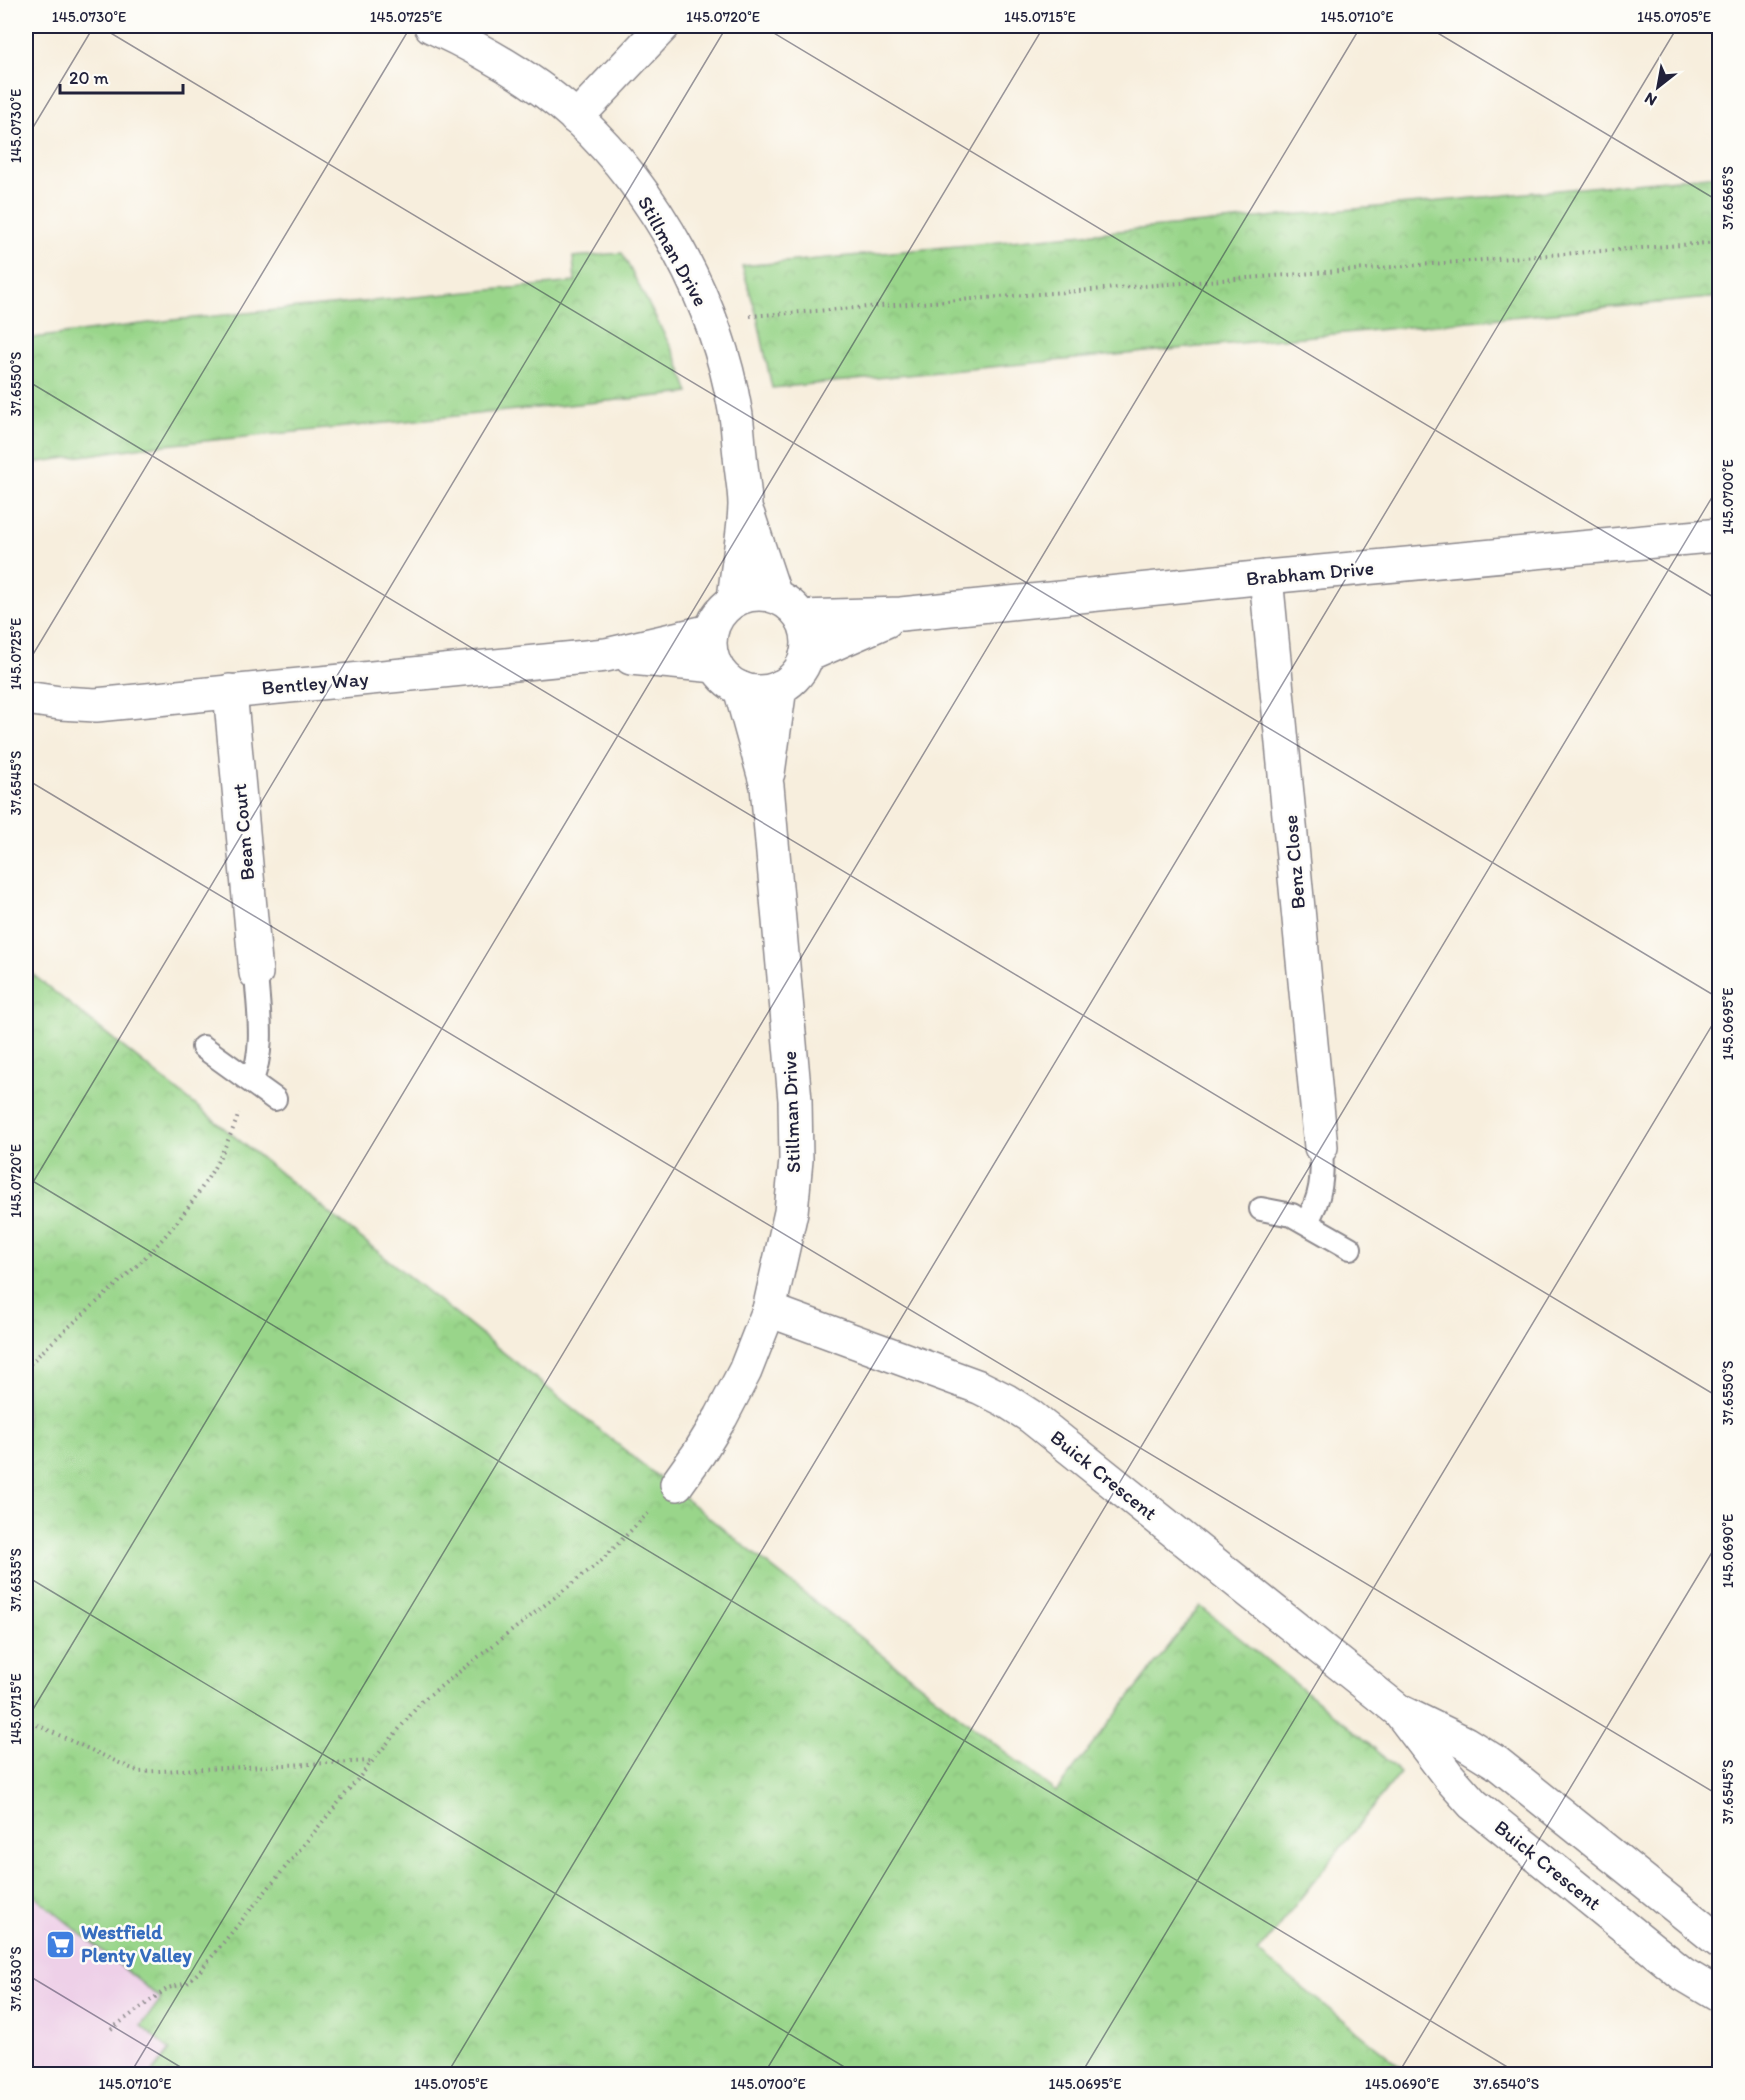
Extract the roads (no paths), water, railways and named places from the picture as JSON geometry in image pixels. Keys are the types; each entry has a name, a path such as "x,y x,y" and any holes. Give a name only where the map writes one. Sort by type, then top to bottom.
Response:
{"street":[{"name":"Stillman Drive","path":"431,26 475,47 509,68 576,118 614,157 654,210 690,273 710,317 735,410 745,504 775,596"},
{"path":"576,118 663,26"},
{"name":"Stillman Drive","path":"734,600 745,504"},
{"name":"Brabham Drive","path":"801,617 901,614 1719,535"},
{"name":"Benz Close","path":"1266,577 1321,1147"},
{"path":"761,593 775,596 794,608 801,617 806,629 807,656 796,674 780,687 752,692 740,688 722,675 716,666 711,656 710,631 715,618 734,600 761,593"},
{"name":"Brabham Drive","path":"807,656 901,614"},
{"name":"Bentley Way","path":"26,698 96,705 606,655 710,631"},
{"name":"Bentley Way","path":"606,655 716,666"},
{"name":"Stillman Drive","path":"767,786 780,687"},
{"name":"Stillman Drive","path":"677,1484 721,1417 745,1371 769,1310 791,1212 796,1160 795,1100 767,786 740,688"},
{"name":"Bean Court","path":"230,691 256,973"},
{"name":"Buick Crescent","path":"769,1310 979,1387 1030,1416 1399,1711 1464,1743 1497,1763 1719,1942"},
{"name":"Buick Crescent","path":"1399,1711 1449,1777 1473,1804 1683,1974 1719,1996"}],"lane":[{"path":"251,1081 258,1058 256,973"},
{"path":"203,1047 275,1098"},
{"path":"1306,1222 1315,1210 1321,1192 1323,1172 1321,1147"},
{"path":"1260,1209 1292,1215 1350,1248"}],"place":[{"name":"Westfield Plenty Valley","path":"60,1944"}]}
